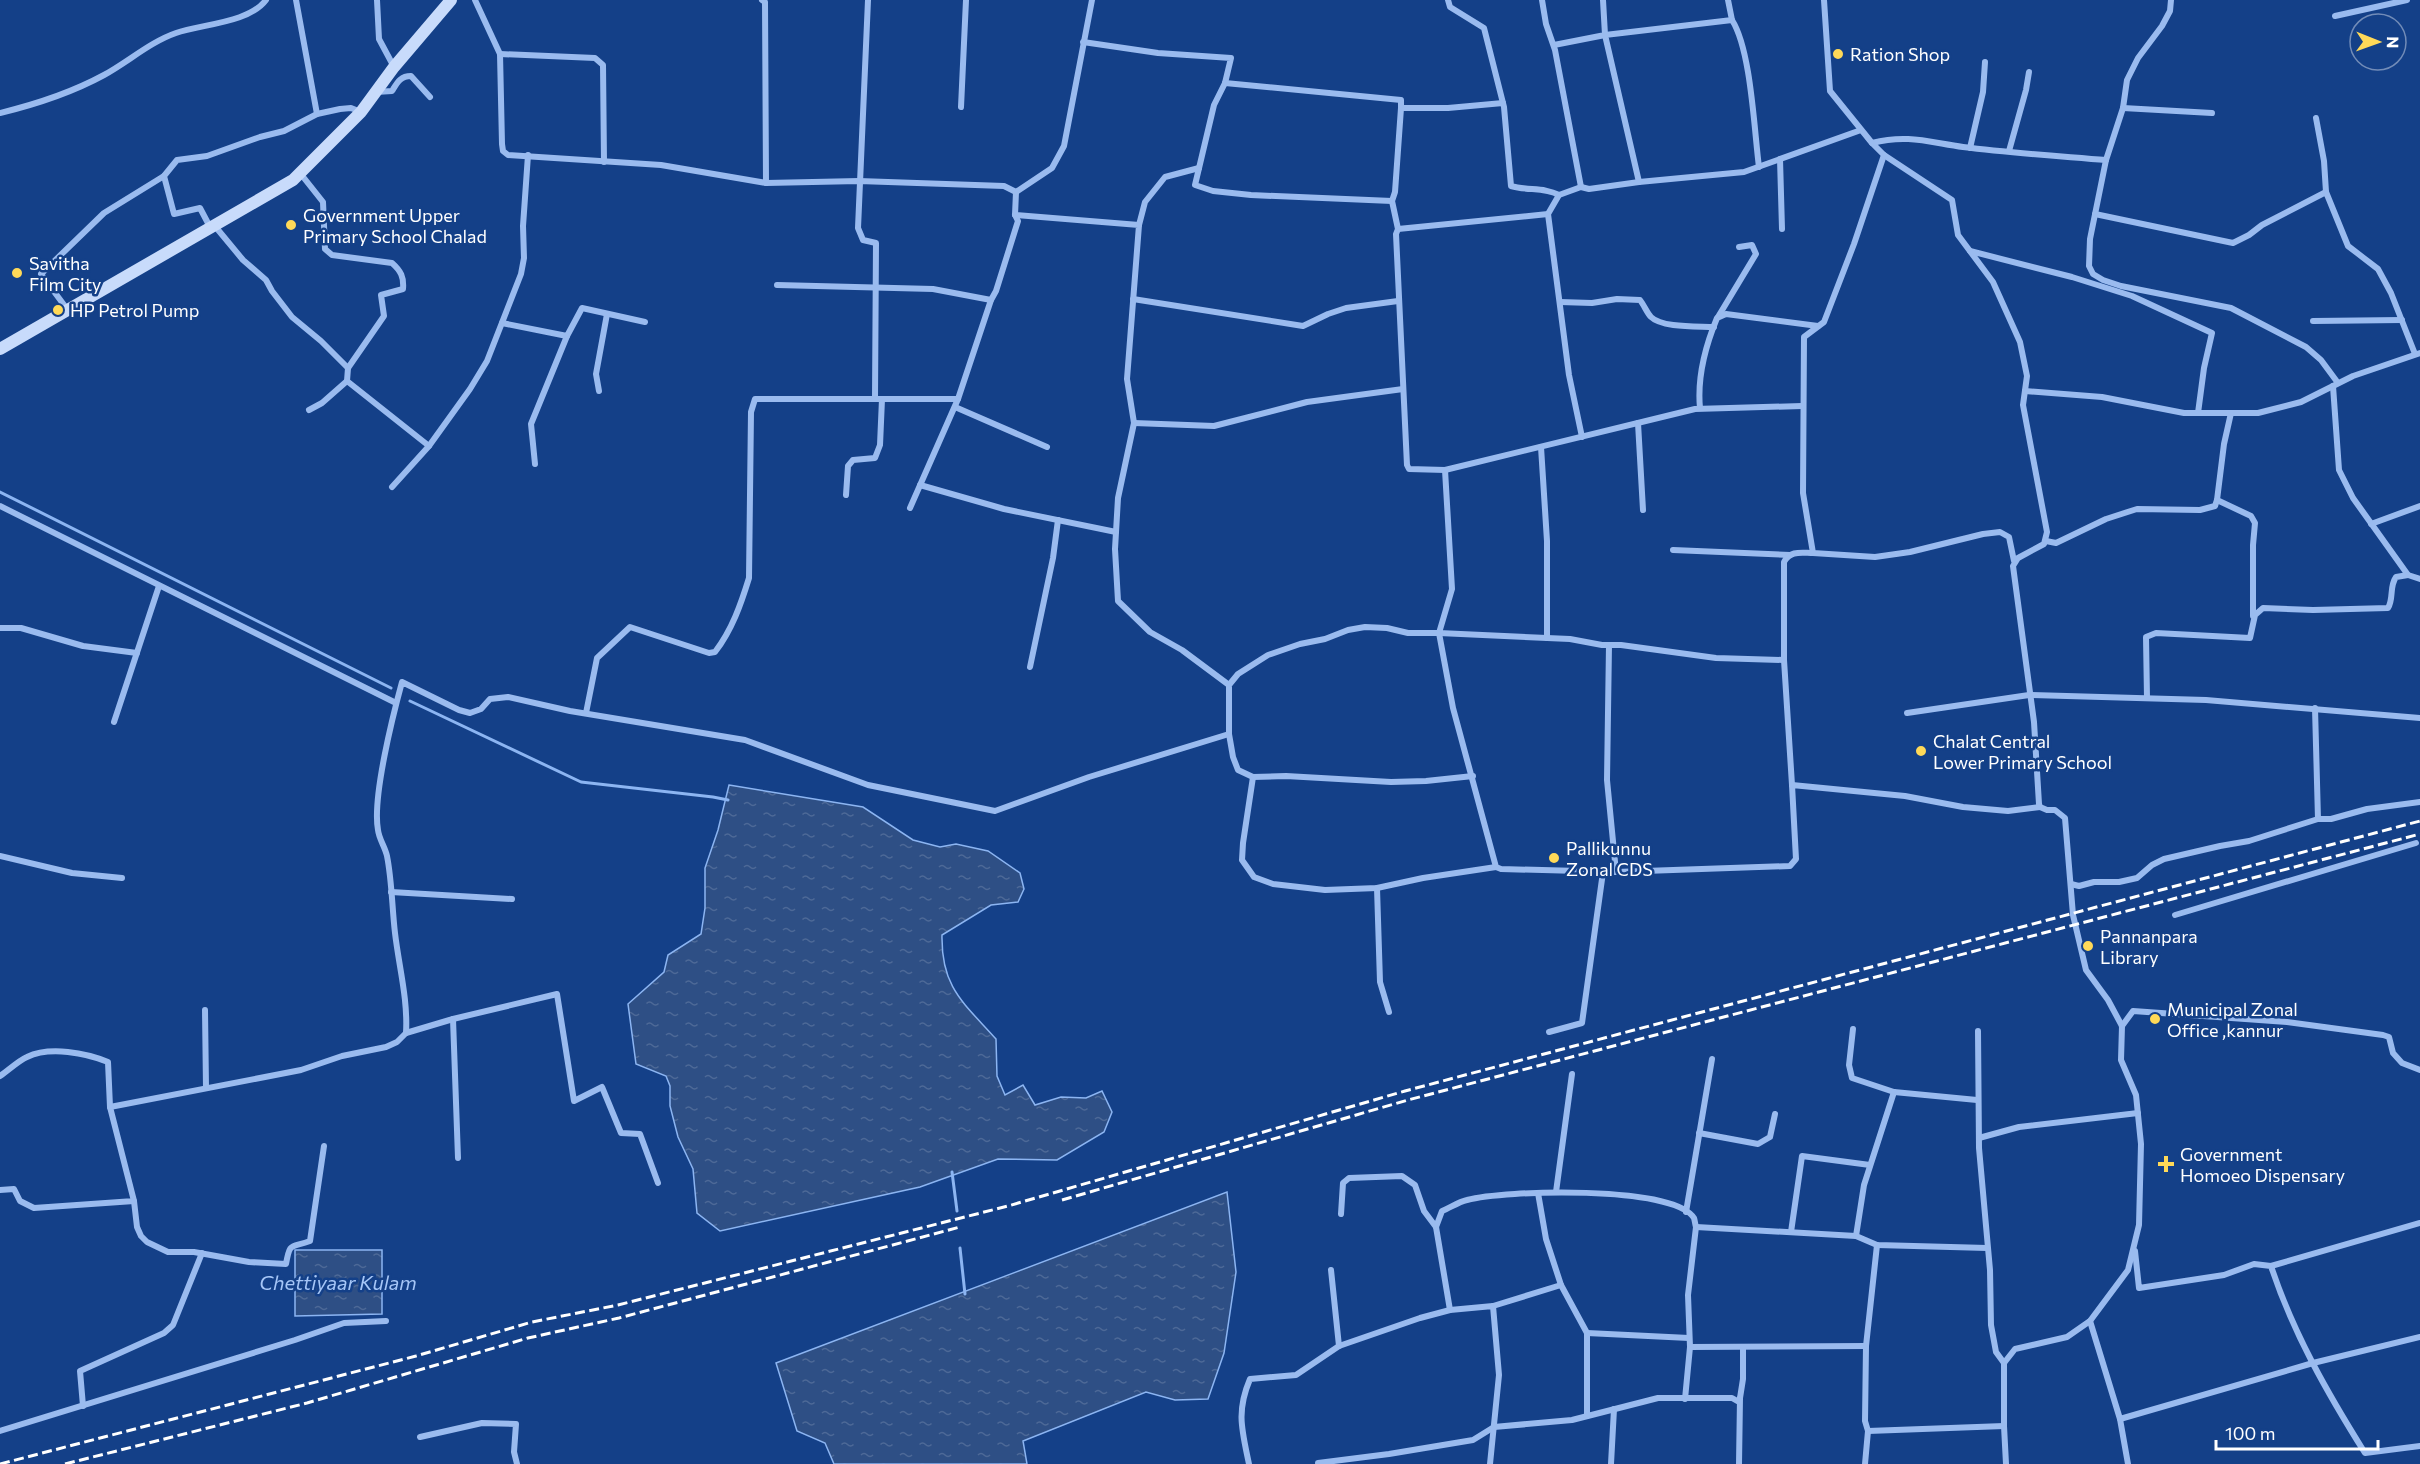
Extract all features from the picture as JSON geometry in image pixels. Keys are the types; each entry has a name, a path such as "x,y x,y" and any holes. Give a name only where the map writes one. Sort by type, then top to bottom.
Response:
{"main road":[{"path":"0,348 293,180 361,112 394,67 451,0"}],"street":[{"path":"0,113 57,98 102,76 165,37 246,14 261,6 266,0"},
{"path":"296,0 317,114"},
{"path":"377,0 379,39 394,67"},
{"path":"475,0 500,54 503,151 508,155 661,165 766,183 859,182 1004,186 1016,192"},
{"path":"762,0 765,2 766,183"},
{"path":"846,495 848,466 853,460 875,458 880,444 874,315 878,288 876,243 863,240 858,228 868,0"},
{"path":"961,107 966,0"},
{"path":"1016,192 1052,168 1064,146 1092,0"},
{"path":"1448,0 1450,7 1484,28 1503,103 1512,186 1526,189 1548,189 1559,195"},
{"path":"1542,0 1546,24 1554,45 1581,186"},
{"path":"1603,0 1605,35 1639,182"},
{"path":"1728,0 1732,20 1738,30 1748,78 1759,167"},
{"path":"1824,0 1830,90 1884,155 1952,200 1958,235 1993,282 2016,332 2027,376 2023,405 2047,532 2046,541"},
{"path":"2171,0 2170,11 2162,26 2131,69 2106,160 2090,239 2089,266 2093,274 2121,286 2232,308 2306,347 2321,360 2335,385 2339,470 2353,498 2408,575 2420,581"},
{"path":"2335,16 2406,0"},
{"path":"1554,45 1605,35 1732,20"},
{"path":"1083,42 1158,52 1231,57 1225,83 1214,105 1195,185 1213,191 1392,201"},
{"path":"500,54 595,58 603,65 604,162"},
{"path":"1970,148 1983,92 1985,62"},
{"path":"2009,151 2029,72"},
{"path":"376,92 392,91 398,80 404,76 411,76 430,97"},
{"path":"1225,83 1401,100 1395,192 1392,201 1398,229 1396,234 1398,301 1409,469 1445,470 1700,408 1802,406"},
{"path":"1401,108 1448,108 1503,103"},
{"path":"67,309 41,274 104,213 164,176 177,160 207,156 284,131 317,114 340,108 351,108 361,112"},
{"path":"2122,108 2212,113"},
{"path":"2025,391 2102,397 2184,413 2258,413 2301,402 2353,376 2418,354 2378,269 2348,246 2326,192 2324,161 2316,118"},
{"path":"1582,437 1569,375 1548,214 1559,195 1581,186 1589,189 1744,172 1861,130"},
{"path":"1872,143 1893,138 1970,148 2106,160"},
{"path":"392,487 429,446 471,389 487,361 521,274 524,258 523,226 528,155"},
{"path":"1812,553 1803,493 1804,337 1824,322 1854,244 1884,155"},
{"path":"1780,159 1782,229"},
{"path":"1199,168 1165,177 1145,202 1139,225 1127,380 1134,423 1118,498 1116,532 1118,601 1150,632 1182,650 1229,685"},
{"path":"300,173 323,202 326,249 332,255 392,263 404,278 403,289 381,295 384,316 348,369 348,381 322,403 309,410"},
{"path":"164,176 174,214 200,208 212,226 243,260 267,280 272,291 292,317 321,341 348,369"},
{"path":"910,508 958,399 996,291 1018,221 1016,192"},
{"path":"2095,214 2233,243 2282,214 2326,192"},
{"path":"1398,229 1548,214"},
{"path":"1016,215 1139,225"},
{"path":"1700,408 1698,391 1704,356 1713,327 1756,254 1752,245 1739,247"},
{"path":"1970,250 2037,267 2132,296 2212,333 2204,368 2198,413"},
{"path":"777,285 933,290 991,300"},
{"path":"1133,299 1304,326 1346,308 1398,301"},
{"path":"1560,302 1640,300 1650,317 1657,320 1668,324 1713,327"},
{"path":"535,464 531,424 567,336 582,308 645,322"},
{"path":"599,391 596,374 607,314"},
{"path":"1717,318 1726,314 1818,326"},
{"path":"2313,321 2402,320"},
{"path":"502,323 567,336"},
{"path":"348,381 429,446"},
{"path":"1134,423 1214,426 1307,402 1403,389"},
{"path":"586,713 597,658 630,627 709,653 716,652 724,641 741,604 748,578 754,399 958,399"},
{"path":"955,406 1047,447"},
{"path":"2014,561 2046,541 2056,543 2106,519 2137,509 2212,509 2217,500 2230,413"},
{"path":"1638,423 1643,510"},
{"path":"1541,447 1547,541 1547,638"},
{"path":"1445,470 1452,589 1439,633 1453,708 1496,867"},
{"path":"920,485 1004,509 1116,532"},
{"path":"2217,500 2251,516 2255,524 2253,623"},
{"path":"0,506 396,704"},
{"path":"2371,524 2420,506"},
{"path":"1030,667 1053,558 1058,520"},
{"path":"1673,550 1791,555 1812,553 1875,557 1911,552 1983,534 2000,532 2009,537 2034,722 2040,807"},
{"path":"1253,777 1242,860 1254,877 1273,884 1325,890 1377,888 1423,878 1496,867 1616,872 1790,866 1796,859 1784,660 1784,562 1791,555"},
{"path":"2147,698 2146,637 2156,633 2250,638 2255,615 2263,608 2313,610 2388,608 2391,604 2392,583 2396,577 2408,575"},
{"path":"114,722 159,586"},
{"path":"0,628 21,628 83,646 137,653"},
{"path":"1473,776 1426,782 1286,776 1253,777 1238,770 1233,757 1229,734 1229,685 1238,674 1268,655 1348,630 1387,628 1408,633 1570,639 1716,658 1784,660"},
{"path":"1609,645 1607,780 1616,872"},
{"path":"406,1033 405,992 395,934 386,854 378,830 377,817 378,799 402,682 459,710 470,713 481,709 490,699 508,697 586,713 745,740 868,785 995,811 1089,777 1229,734"},
{"path":"1907,713 2029,695 2205,700 2420,718"},
{"path":"2315,708 2318,819"},
{"path":"1792,785 1905,796 1963,807 2008,811 2040,807 2055,810 2065,818 2073,915 2086,970 2108,999 2122,1026 2121,1060 2136,1095 2140,1144 2139,1225 2128,1270 2090,1321 2067,1337 2015,1349 2004,1363"},
{"path":"2071,884 2079,886 2094,882 2119,882 2137,878 2152,865 2164,860 2249,841 2318,819 2331,819 2367,809 2420,802"},
{"path":"2175,915 2416,843"},
{"path":"0,856 72,873 122,878"},
{"path":"1550,1032 1582,1023 1603,872"},
{"path":"1377,888 1380,982 1389,1012"},
{"path":"391,892 512,899"},
{"path":"111,1107 301,1070 342,1056 386,1047 397,1042 406,1033 453,1018 557,994 574,1101 602,1088 621,1133 640,1134 658,1183"},
{"path":"205,1010 206,1088"},
{"path":"2122,1026 2133,1011 2287,1022 2383,1035 2389,1037 2392,1053 2402,1063 2420,1070"},
{"path":"453,1018 458,1158"},
{"path":"1853,1029 1849,1065 1852,1078 1894,1092 1977,1100"},
{"path":"1978,1031 1977,1100 1991,1325 1996,1352 2004,1363 2004,1426 2007,1464"},
{"path":"0,1076 26,1057 38,1054 90,1055 108,1062 111,1107 134,1201 137,1227 147,1242 168,1252 202,1253 249,1262 286,1264 289,1249 293,1244 310,1241 324,1146"},
{"path":"1686,1212 1712,1059"},
{"path":"1556,1192 1572,1074"},
{"path":"1856,1236 1864,1185 1894,1092"},
{"path":"1979,1138 2019,1127 2138,1113"},
{"path":"1699,1133 1758,1144 1770,1137 1775,1114"},
{"path":"1791,1232 1802,1156 1870,1165"},
{"path":"1341,1214 1343,1183 1349,1178 1402,1176 1415,1185 1424,1211 1436,1227 1450,1310"},
{"path":"0,1190 14,1189 20,1201 34,1208 134,1201"},
{"path":"1436,1227 1442,1211 1467,1200 1538,1193 1575,1191 1656,1199 1686,1212 1693,1218 1696,1227 1688,1295 1690,1347 1685,1399"},
{"path":"1538,1193 1546,1239 1561,1285 1587,1333 1587,1416"},
{"path":"2134,1244 2139,1288 2224,1275 2254,1264 2271,1266 2420,1223"},
{"path":"1696,1227 1856,1236 1877,1245 1987,1248"},
{"path":"1865,1464 1868,1431 1864,1421 1866,1346 1877,1245"},
{"path":"82,1406 80,1371 164,1333 173,1324 202,1253"},
{"path":"2271,1266 2280,1294 2313,1363 2365,1453 2420,1446"},
{"path":"1331,1270 1339,1346"},
{"path":"1249,1464 1240,1410 1250,1379 1296,1375 1339,1346 1420,1318 1450,1310 1493,1306 1561,1285"},
{"path":"1490,1464 1499,1375 1493,1306"},
{"path":"0,1431 344,1323 386,1321"},
{"path":"2090,1321 2120,1419 2128,1464"},
{"path":"1587,1333 1689,1338"},
{"path":"2120,1419 2313,1363 2420,1337"},
{"path":"1690,1347 1866,1346"},
{"path":"1739,1464 1743,1348"},
{"path":"1318,1463 1473,1440 1494,1427 1587,1416 1658,1398 1732,1398 1739,1402 1740,1398"},
{"path":"1611,1464 1614,1409"},
{"path":"420,1437 482,1423 516,1424 514,1452 517,1464"},
{"path":"1868,1431 2004,1426"}],"water":[{"path":"729,785 863,807 913,840 940,847 956,844 988,851 1020,873 1024,889 1018,902 991,905 942,935 943,953 950,982 965,1004 996,1039 997,1076 1005,1095 1023,1085 1035,1105 1061,1097 1086,1098 1102,1091 1112,1112 1104,1132 1057,1160 998,1159 920,1187 720,1231 697,1213 693,1169 678,1137 670,1106 670,1086 666,1076 636,1064 628,1004 664,972 668,955 701,934 705,908 705,868 718,830"},
{"path":"1227,1192 1236,1272 1224,1353 1208,1399 1175,1400 1146,1392 1023,1441 1027,1464 834,1464 825,1443 797,1431 776,1363"},
{"name":"Chettiyaar Kulam","path":"295,1250 382,1250 382,1314 295,1316"}],"waterway":[{"path":"0,492 391,688"},
{"path":"410,701 581,782 728,800"},
{"path":"952,1172 957,1211"},
{"path":"960,1248 965,1294"}],"railway":[{"path":"0,1464 416,1356 532,1322 618,1305 1008,1206 1405,1091 2420,821"},
{"path":"1062,1200 1408,1100 2420,834"},
{"path":"65,1464 307,1403 528,1338 619,1318 960,1227"}],"place":[{"name":"Ration Shop","path":"1838,54"},
{"name":"Government Upper Primary School Chalad","path":"291,225"},
{"name":"Savitha Film City","path":"17,273"},
{"name":"HP Petrol Pump","path":"58,310"},
{"name":"Chalat Central Lower Primary School","path":"1921,751"},
{"name":"Pallikunnu Zonal CDS","path":"1554,858"},
{"name":"Pannanpara Library","path":"2088,946"},
{"name":"Municipal Zonal Office ,kannur","path":"2155,1019"},
{"name":"Government Homoeo Dispensary","path":"2166,1164"}]}
